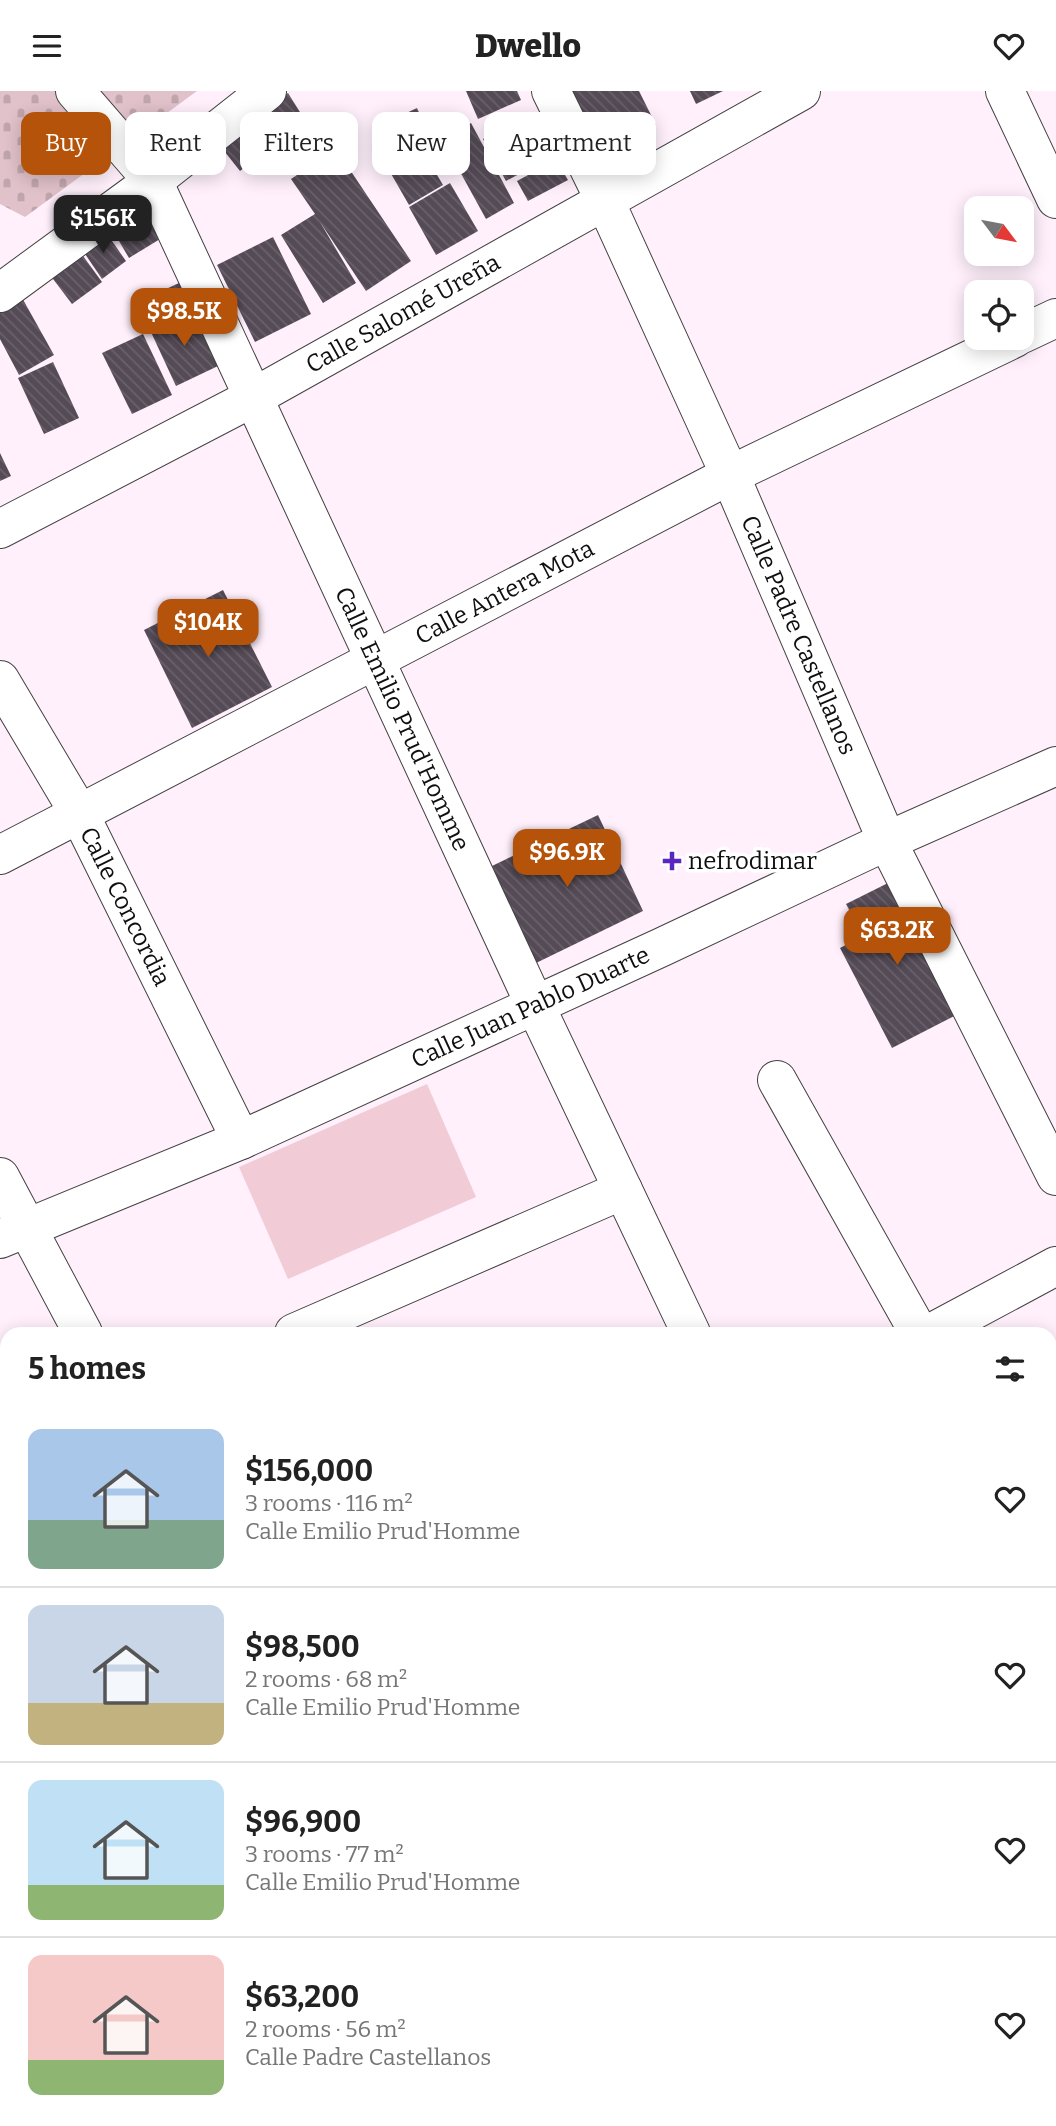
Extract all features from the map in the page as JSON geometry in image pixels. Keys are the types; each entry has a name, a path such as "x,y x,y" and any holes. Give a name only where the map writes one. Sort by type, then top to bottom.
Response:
{"street":[{"name":"Calle Emilio Prud'Homme","path":"75,91 153,181 535,1005 688,1327"},
{"path":"0,293 153,181 267,91"},
{"name":"Calle Padre Castellanos","path":"551,91 605,201 730,475 887,841 1056,1176"},
{"path":"1005,91 1056,199"},
{"name":"Calle Salomé Ureña","path":"0,529 254,397 797,92"},
{"path":"1034,328 1056,318"},
{"name":"Calle Antera Mota","path":"0,855 730,475 990,350"},
{"name":"Calle Concordia","path":"0,680 79,813 242,1140"},
{"name":"Calle Juan Pablo Duarte","path":"13,1233 242,1140 887,841 1056,766"},
{"path":"777,1080 916,1327"},
{"path":"0,1177 13,1233 79,1327"},
{"path":"308,1327 624,1190"},
{"path":"942,1327 1056,1266"}],"green space":[{"path":"0,91 197,91 168,112 125,112 125,144 111,154 111,112 21,112 21,175 82,175 25,217 0,204"}],"shaded area":[{"path":"427,1084 476,1197 288,1279 239,1167"}],"building":[{"path":"466,91 517,91 521,100 494,112 484,112 484,116 478,119"},
{"path":"568,91 639,91 650,112 579,112"},
{"path":"690,91 723,91 696,104"},
{"path":"288,93 300,112 259,112"},
{"path":"470,124 484,147 484,175 499,175 514,203 486,219 462,175 470,175"},
{"path":"237,126 240,130 240,171 226,153 226,135"},
{"path":"297,175 353,175 411,261 366,291 320,222 356,283 323,303 281,235 315,214 291,179"},
{"path":"392,175 437,175 443,185 409,205"},
{"path":"503,175 517,175 506,181"},
{"path":"528,175 565,175 568,180 528,201 517,181"},
{"path":"450,183 478,231 436,255 409,207"},
{"path":"137,201 160,239 129,258 106,219"},
{"path":"105,231 126,261 102,279 81,248"},
{"path":"273,237 311,314 255,342 217,265"},
{"path":"78,249 102,282 72,304 47,271"},
{"path":"179,283 189,305 145,326 134,304"},
{"path":"21,296 54,355 19,375 0,339 0,308"},
{"path":"191,310 218,366 176,386 150,330"},
{"path":"143,334 172,395 132,414 102,353"},
{"path":"53,362 79,418 44,434 18,378"},
{"path":"0,453 11,476 0,481"},
{"path":"223,590 272,687 192,728 144,630"},
{"path":"598,815 643,911 536,963 490,867"},
{"path":"894,880 962,1012 892,1048 840,948 863,936 846,904"}],"place":[{"name":"nefrodimar","path":"672,861"}]}
